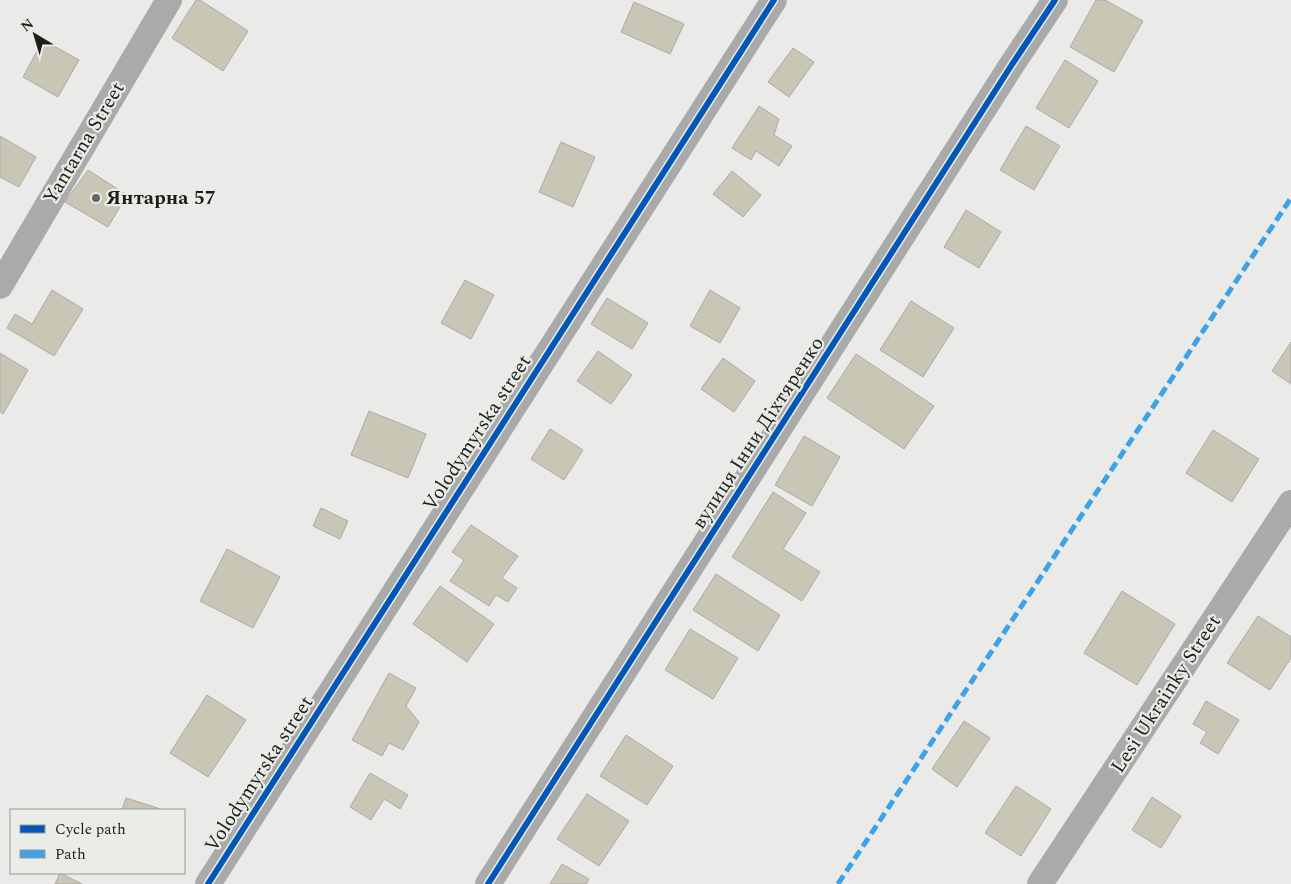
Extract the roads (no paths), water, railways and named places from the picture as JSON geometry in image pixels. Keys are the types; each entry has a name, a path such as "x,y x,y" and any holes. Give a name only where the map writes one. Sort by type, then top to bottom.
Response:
{"street":[{"name":"Yantarna Street","path":"0,286 169,0"},
{"name":"Volodymyrska street","path":"208,884 774,0"},
{"name":"вулиця Інни Діхтяренко","path":"488,884 1006,74 1056,0"},
{"name":"Lesi Ukrainky Street","path":"1040,884 1291,503"}],"place":[{"name":"Янтарна 57","path":"96,198"}]}
